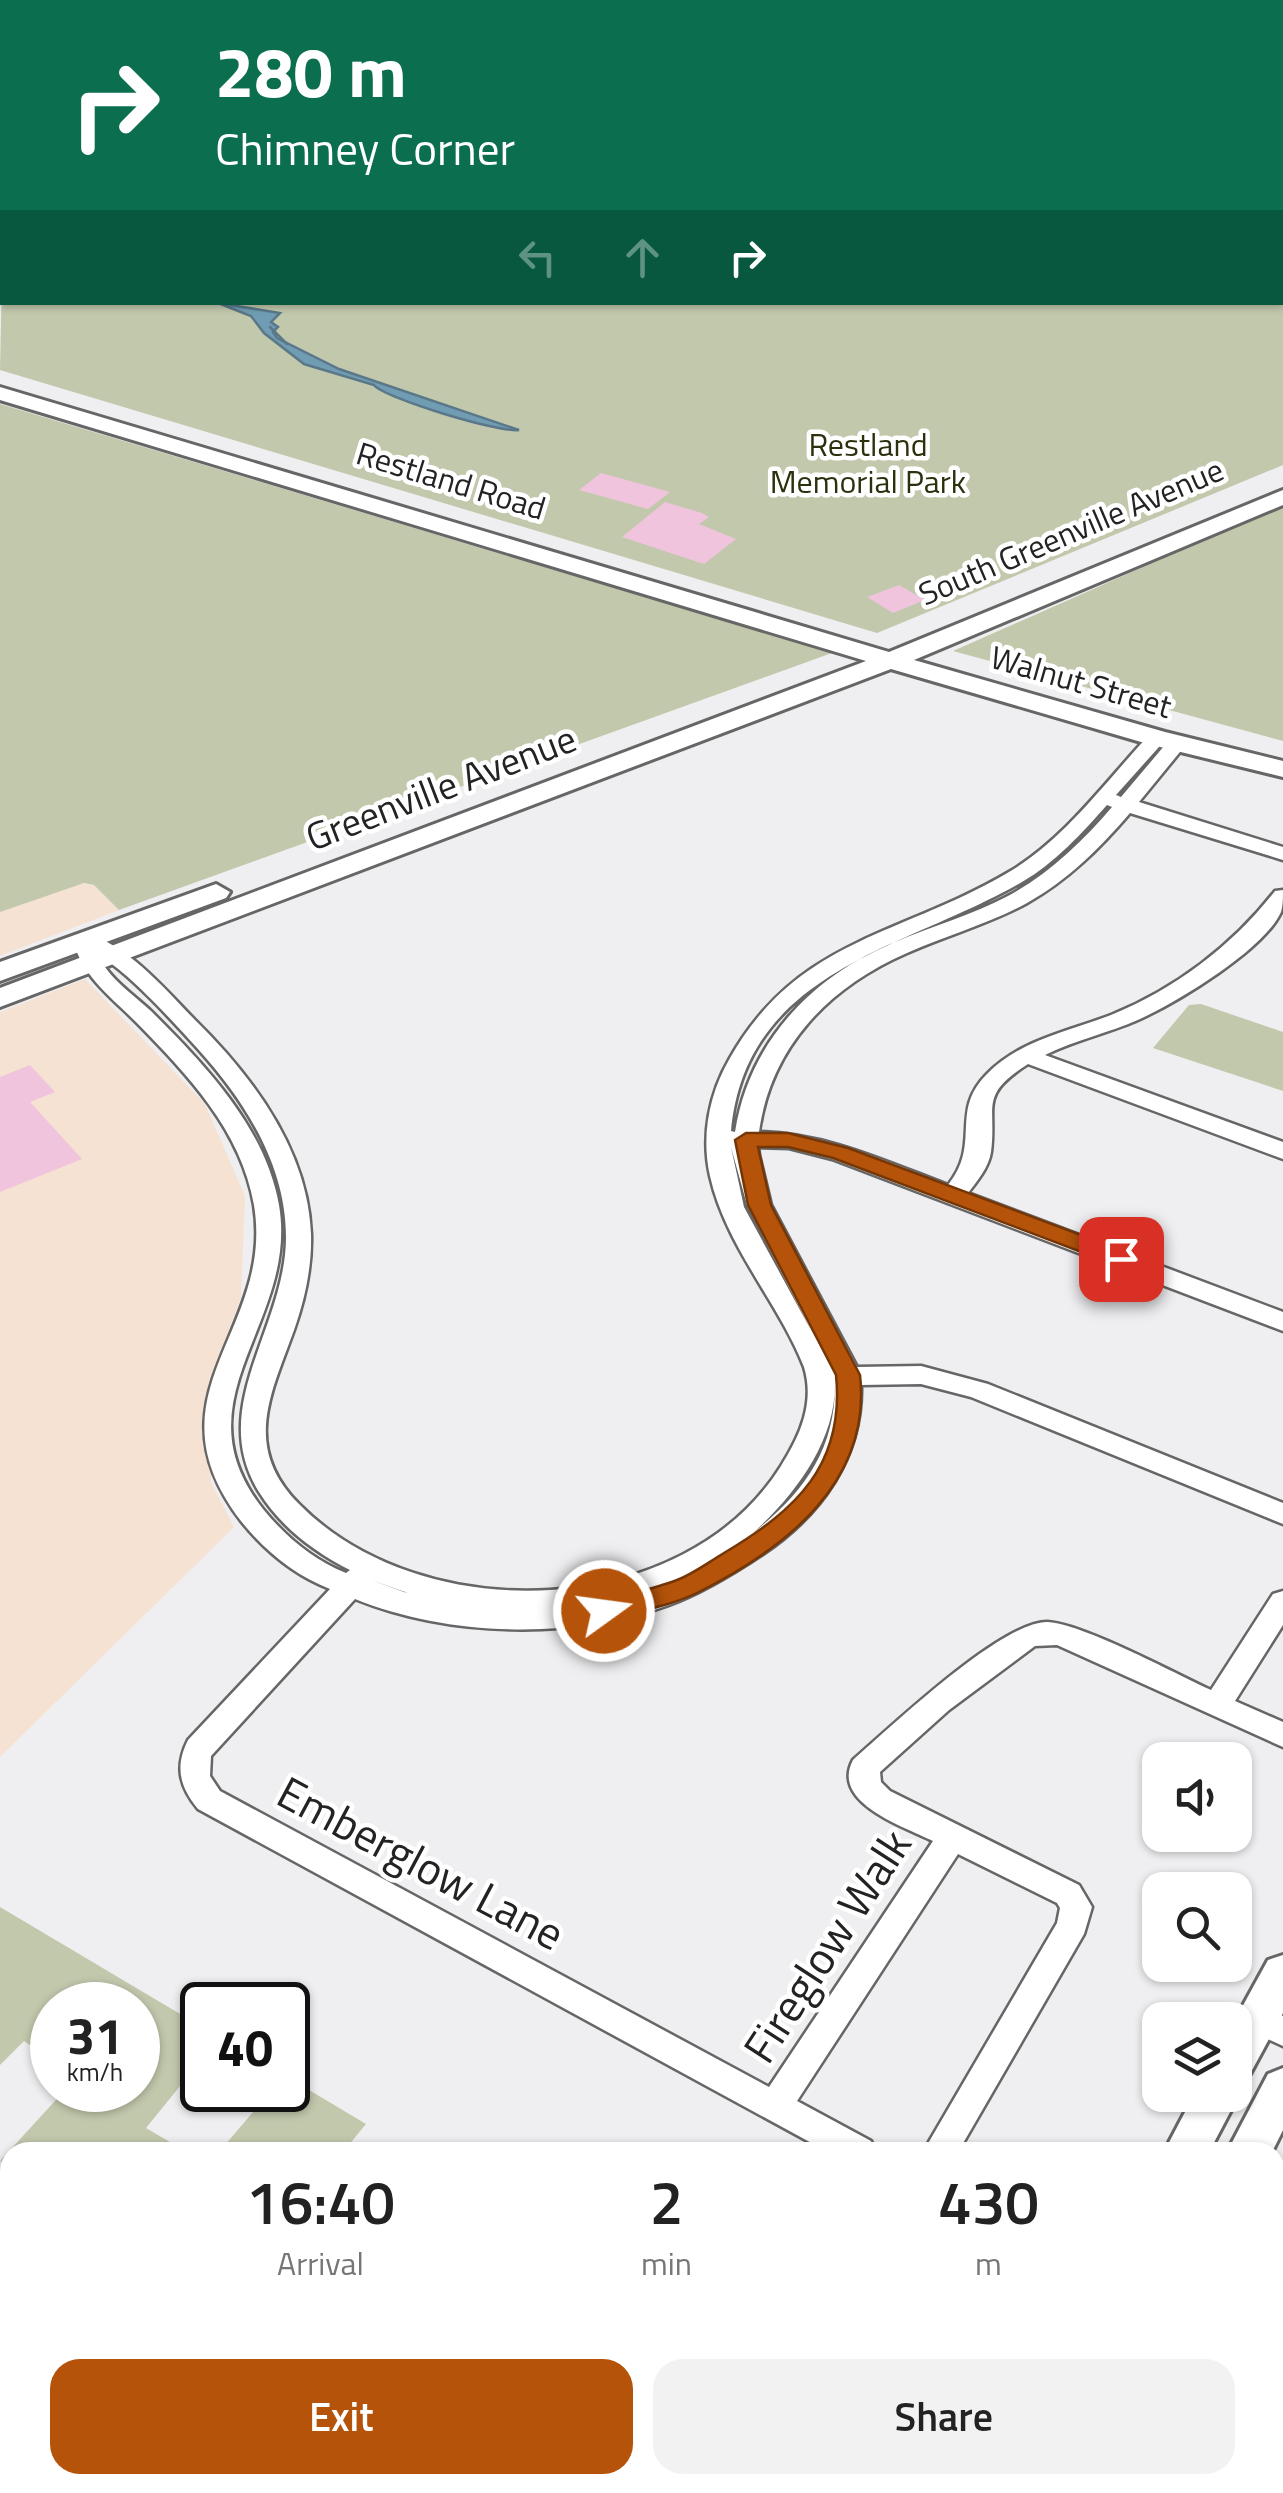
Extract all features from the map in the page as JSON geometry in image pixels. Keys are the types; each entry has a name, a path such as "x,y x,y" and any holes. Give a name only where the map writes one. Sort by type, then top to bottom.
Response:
{"main road":[{"name":"Restland Road","path":"0,381 886,652"},
{"name":"Restland Road","path":"0,393 886,652"},
{"name":"South Greenville Avenue","path":"886,652 1063,579 1283,477"},
{"name":"South Greenville Avenue","path":"1063,579 1283,496"},
{"name":"Walnut Street","path":"886,652 1167,741 1283,769"},
{"name":"Walnut Street","path":"886,652 1283,755"},
{"name":"Greenville Avenue","path":"0,998 96,953 886,652"},
{"name":"Greenville Avenue","path":"0,972 96,953"},
{"path":"1252,2045 1270,2026 1283,1973"},
{"path":"1254,2142 1283,2087"},
{"path":"1191,2142 1208,2112"}],"street":[{"path":"96,953 241,1082 268,1122 297,1212 294,1288 254,1404 254,1448 267,1484 296,1519 338,1552 359,1577 389,1602 489,1618 534,1619 634,1605 688,1586 775,1534 808,1504 828,1478 845,1436 851,1402 809,1349 734,1218 716,1139 718,1117 733,1074 755,1034 798,985 874,940 1034,865 1112,800 1167,741"},
{"path":"1112,800 1283,854"},
{"path":"834,1376 760,1205 746,1140 762,1070 815,998 876,959 970,924 1034,890 1075,858 1112,800"},
{"path":"954,1194 971,1172 979,1149 975,1125 977,1100 998,1076 1024,1055 1135,1013 1188,982 1251,932 1282,899"},
{"path":"96,953 238,1128 266,1202 267,1269 257,1304 220,1389 216,1412 222,1464 236,1498 258,1526 326,1576 359,1577"},
{"path":"1024,1055 1283,1152"},
{"path":"238,1128 268,1122"},
{"path":"716,1139 812,1145 954,1194 1283,1322"},
{"path":"834,1376 922,1375 979,1390 1283,1514"},
{"name":"Emberglow Lane","path":"359,1577 199,1748 193,1764 196,1786 209,1800 842,2142"},
{"path":"1216,1706 1283,1602"},
{"path":"946,2142 1073,1925 1076,1906 1068,1894 880,1800 867,1786 864,1768 939,1702 1026,1638 1044,1633 1061,1635 1283,1735"},
{"name":"Fireglow Walk","path":"775,2106 954,1836"}],"shaded area":[{"path":"75,883 94,885 119,910 0,956 0,912"},
{"path":"85,979 205,1104 245,1196 241,1297 210,1384 211,1482 234,1527 0,1757 0,1012"}],"green space":[{"name":"Restland Memorial Park","path":"1,305 1283,305 1283,465 877,633 0,370"},
{"path":"0,404 832,653 119,910 94,885 84,883 0,912"},
{"path":"1283,505 1283,741 953,651"},
{"path":"1201,1004 1283,1032 1283,1091 1153,1048 1189,1005"},
{"path":"0,1907 126,1982 30,1982 30,2045 24,2041 0,2065"},
{"path":"160,2002 180,2014 180,2086 160,2111"},
{"path":"310,2091 366,2124 351,2142 228,2142 253,2112 310,2112"},
{"path":"45,2112 159,2112 146,2128 170,2142 17,2142"}],"water":[{"path":"223,305 280,313 271,322 278,327 273,332 277,338 339,369 519,430 443,413 398,398 374,385 304,364 264,333 251,316"}],"building":[{"path":"601,473 670,492 648,509 579,490"},
{"path":"665,502 702,513 709,517 699,524 736,539 704,564 622,537"},
{"path":"899,585 925,600 893,613 867,597"},
{"path":"30,1065 55,1092 30,1102 82,1159 0,1192 0,1077"}],"waterway":[{"path":"270,327 287,344"}],"route":[{"path":"604,1611 688,1586 775,1534 808,1504 828,1478 845,1436 851,1402 848,1375 760,1205 751,1180 746,1140 788,1140 840,1153 1121,1259"}]}
